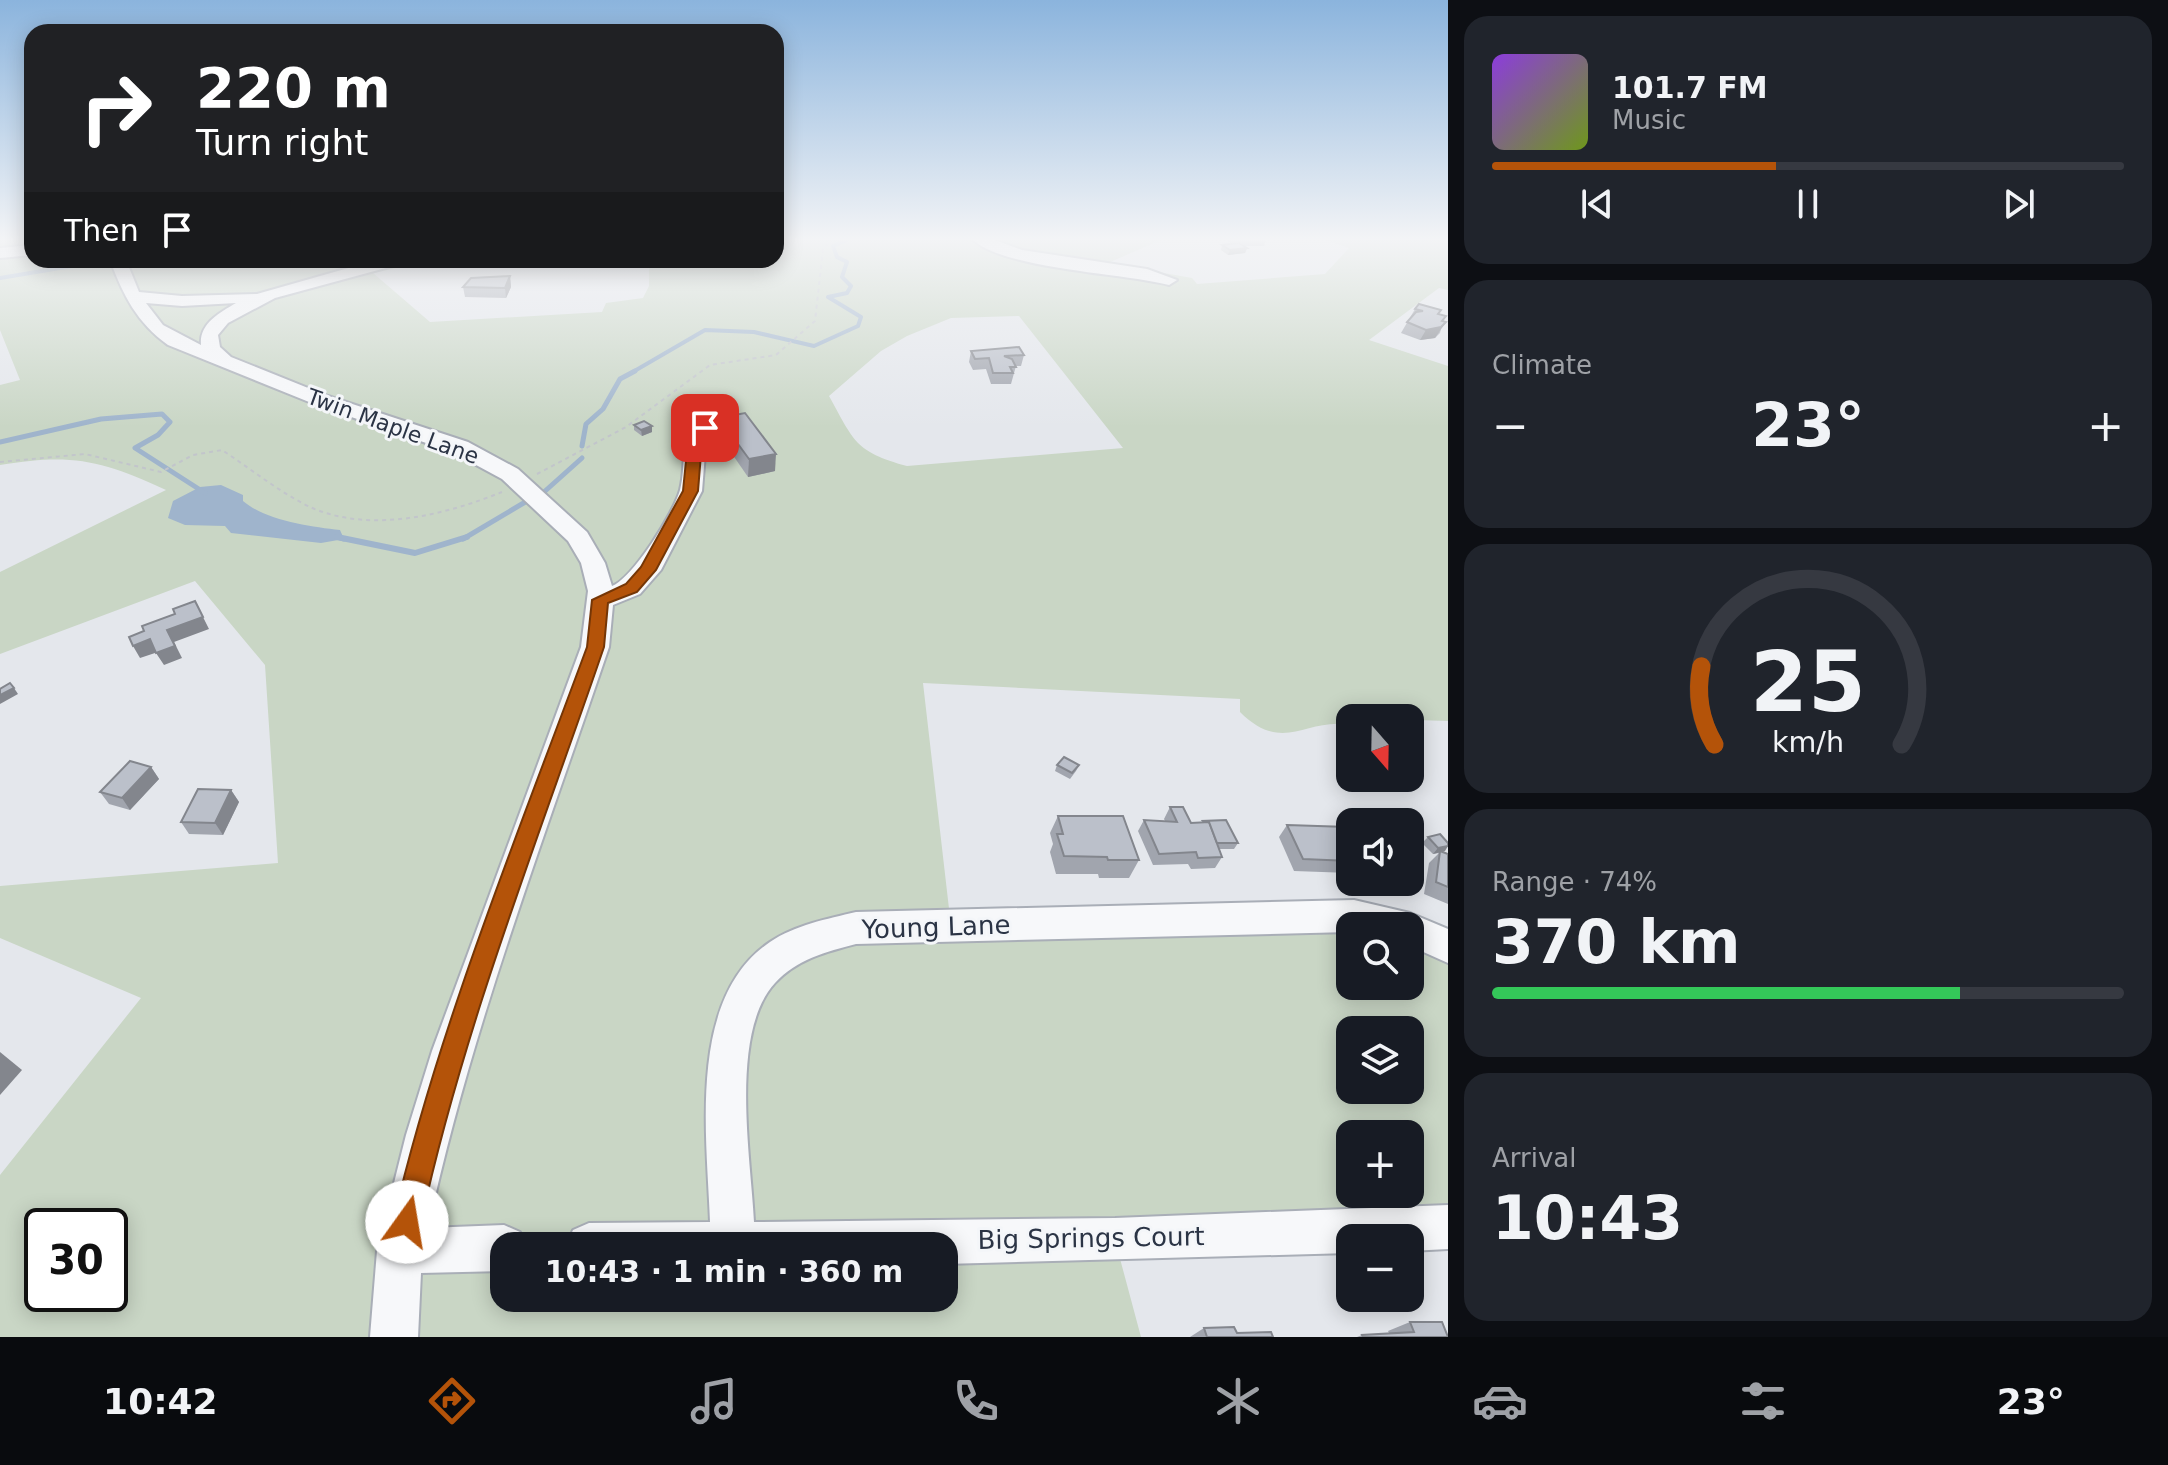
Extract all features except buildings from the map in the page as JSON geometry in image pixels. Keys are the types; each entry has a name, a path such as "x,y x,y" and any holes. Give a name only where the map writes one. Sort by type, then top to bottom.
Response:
{"street":[{"name":"Twin Maple Lane","path":"135,301 157,329 174,341 321,400 460,447 510,474 578,537 593,563 600,600 595,647 452,1051 427,1135 400,1251 394,1337"},
{"path":"223,359 208,342 213,327 241,305 251,301"},
{"path":"600,600 631,588 648,570 691,491 695,441 715,415"},
{"name":"Young Lane","path":"733,1232 726,1070 729,1034 734,1017 759,975 782,953 810,938 856,928 1336,916"},
{"path":"1424,935 1448,946"},
{"name":"Big Springs Court","path":"958,1241 1115,1240 1448,1227"},
{"path":"400,1251 490,1248"}],"path":[{"path":"786,348 815,321 817,301"},
{"path":"0,462 85,454 161,472 178,464"}],"green space":[{"path":"0,301 406,301 430,322 602,312 606,303 618,301 1421,301 1369,340 1448,366 1448,721 1424,720 1424,704 1336,704 1336,724 1282,733 1255,725 1240,712 1240,699 923,683 951,926 1336,926 1336,1000 1424,1000 1424,935 1448,946 1448,1227 1336,1224 1336,1231 1115,1240 1141,1337 0,1337 0,1175 141,998 0,938 0,886 278,863 265,665 195,581 0,654 0,572 166,490 123,472 86,462 47,460 0,465 0,385 20,380 0,330","holes":["1019,316 1123,448 907,466 876,455 858,443 829,396 881,351 907,336 951,318"]}],"water":[{"path":"221,485 243,495 243,501 263,513 302,525 340,530 344,539 321,543 231,533 225,526 185,525 168,518 173,501 200,487"}],"waterway":[{"path":"631,373 705,330 754,332 814,346 858,326 861,317 835,301"},
{"path":"582,446 586,424 603,409 620,379 635,371"},
{"path":"0,442 101,419 162,414 170,422 158,435 135,448 205,493"},
{"path":"544,492 582,458"},
{"path":"466,537 527,501"},
{"path":"344,539 337,537 415,553 466,537"}],"route":[{"path":"407,1222 427,1135 452,1051 595,647 600,600 631,588 648,570 669,525 691,491 695,441 705,428"}]}
